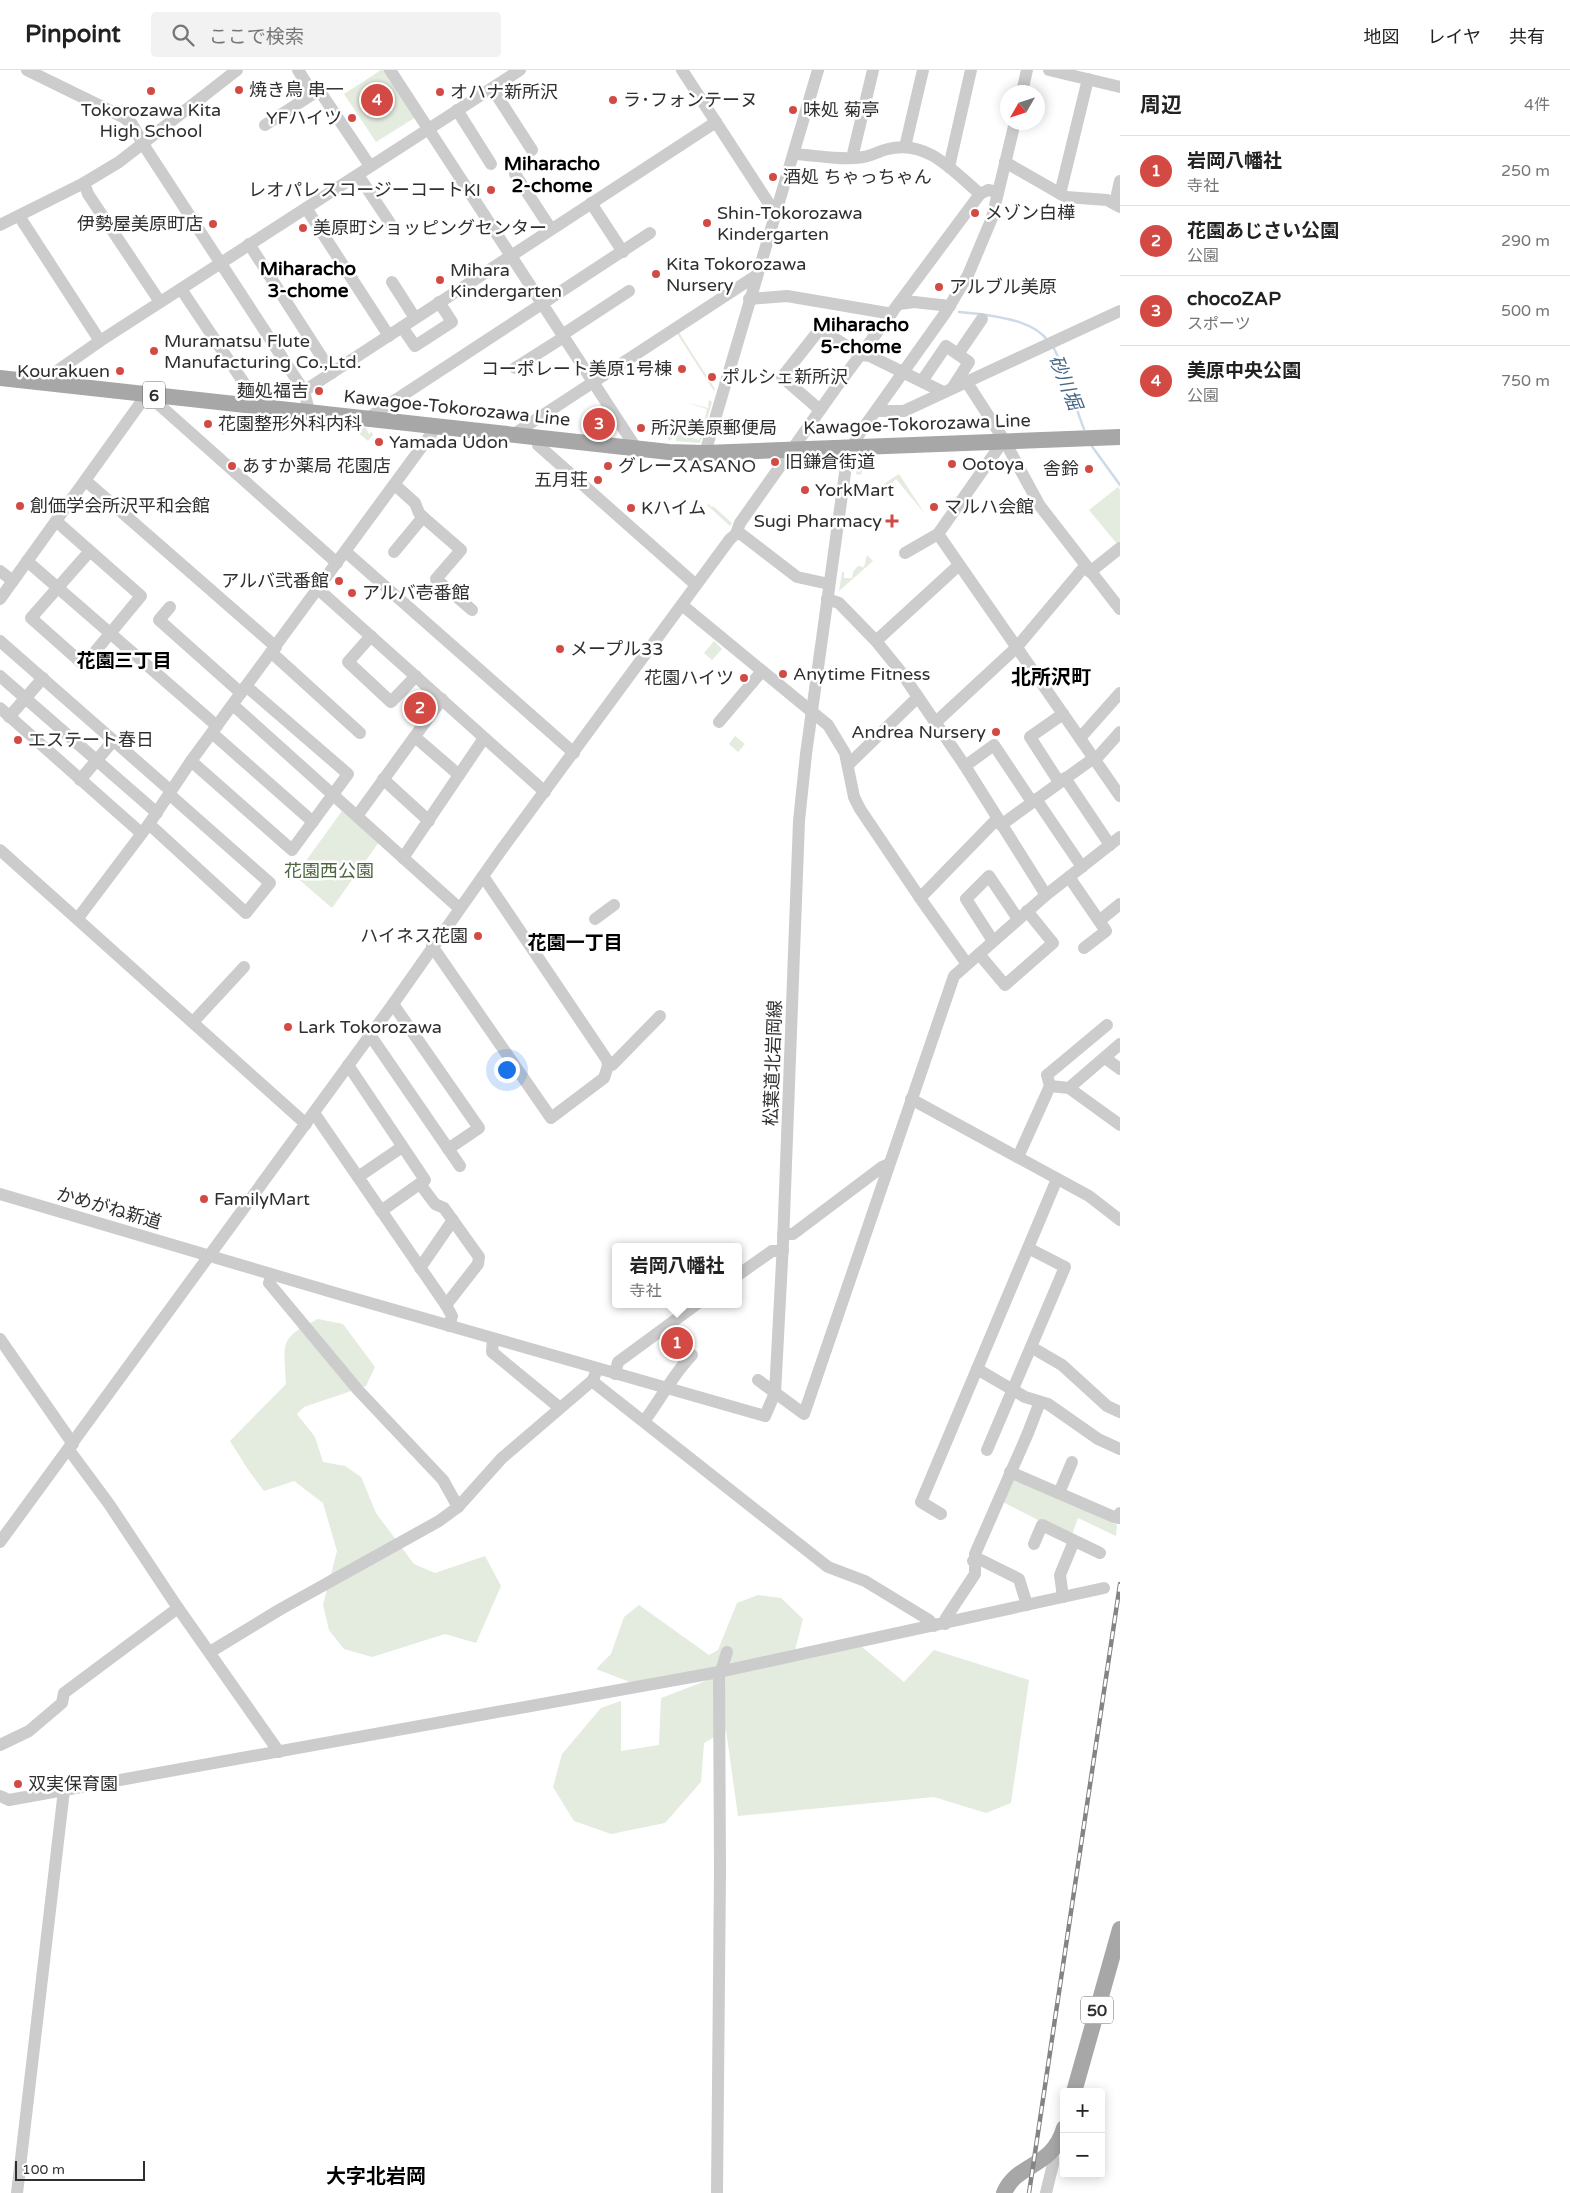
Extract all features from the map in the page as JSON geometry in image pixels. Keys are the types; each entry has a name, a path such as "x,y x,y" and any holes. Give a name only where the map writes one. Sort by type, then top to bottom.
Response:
{"main road":[{"name":"Kawagoe-Tokorozawa Line","path":"0,378 46,378 147,394 260,407 636,448 704,453 1120,437"},
{"name":"50","path":"1075,2088 1120,1929"},
{"path":"1004,2193 1016,2177 1053,2152 1062,2133"}],"street":[{"path":"27,70 123,117 132,124 143,144 304,391 309,411"},
{"path":"53,83 58,70"},
{"path":"0,225 84,183 119,162 237,70"},
{"path":"298,70 313,94"},
{"path":"390,70 636,448"},
{"path":"46,378 160,302 520,70"},
{"path":"682,70 775,213"},
{"path":"704,453 818,70"},
{"path":"852,158 873,70"},
{"path":"905,147 922,70"},
{"path":"948,167 971,70"},
{"path":"1024,85 1027,70"},
{"path":"1049,70 1120,87"},
{"path":"1060,194 1088,80"},
{"path":"492,88 532,150"},
{"path":"265,125 319,90 370,166"},
{"path":"457,110 491,164"},
{"path":"304,391 716,122"},
{"name":"松葉道北岩岡線","path":"765,1416 775,1393 783,1251 799,821 812,711 846,466 852,447 950,306 980,248 998,192 1013,130"},
{"path":"794,154 862,158 888,148 905,147 933,154 980,194"},
{"path":"1005,162 1066,197 1107,200 1117,205 1120,181"},
{"path":"515,174 551,229"},
{"path":"358,175 390,223"},
{"path":"84,183 88,194 160,302"},
{"path":"0,1542 393,1004 459,908 730,539 736,534 740,523 820,410 980,194 988,190 998,192"},
{"path":"591,203 623,252"},
{"path":"306,208 389,336"},
{"path":"19,216 100,341"},
{"path":"368,418 650,233"},
{"path":"250,244 332,373"},
{"path":"514,434 757,275"},
{"path":"392,282 415,318"},
{"path":"181,289 260,407"},
{"path":"515,368 629,291"},
{"path":"749,299 787,296 887,313 914,302 950,306"},
{"path":"402,327 415,346 452,322 439,302"},
{"path":"876,411 904,411 1120,311"},
{"path":"958,354 982,319"},
{"path":"820,410 782,377 820,329 861,355 866,354 922,382 948,390"},
{"path":"922,382 946,346 969,362 948,390"},
{"path":"966,381 1004,440 1040,506 1120,610"},
{"path":"0,599 147,394 337,563"},
{"path":"78,918 157,813 244,689 437,426"},
{"path":"539,437 538,445 696,586"},
{"path":"905,553 938,534 1004,440"},
{"path":"86,481 274,650 360,733"},
{"path":"395,485 415,503 418,513 461,550 436,579 472,610"},
{"path":"394,552 423,517"},
{"path":"56,521 90,551 141,596 84,665 31,618 90,551"},
{"path":"736,534 744,536 797,577 829,584"},
{"path":"938,534 1120,796"},
{"path":"936,722 1016,648 1088,569 1120,548"},
{"path":"346,552 574,753"},
{"path":"27,561 110,633 313,822"},
{"path":"876,641 959,565"},
{"path":"0,571 14,581"},
{"path":"318,589 545,792"},
{"path":"827,599 839,603 876,641 901,672 936,722 1046,895"},
{"path":"682,605 812,711 833,732 845,753 854,797 860,809 967,964"},
{"path":"170,607 159,620 348,774 292,850 192,761"},
{"path":"371,636 348,662 391,702 416,676"},
{"path":"0,641 43,678 270,883 246,913 145,829 80,780 5,712 26,698 43,678"},
{"path":"719,722 762,671"},
{"path":"0,676 157,813"},
{"path":"848,764 918,697"},
{"path":"357,816 442,699"},
{"path":"1080,738 1118,699"},
{"path":"233,705 459,908"},
{"path":"758,1380 804,1414 954,976 1046,895 1115,841 1062,780 1030,737 1063,714"},
{"path":"920,898 999,822 1094,759 1120,732"},
{"path":"414,737 459,775"},
{"path":"403,858 484,738"},
{"path":"80,780 113,741"},
{"path":"964,766 994,745 1082,867"},
{"path":"383,779 429,821"},
{"path":"0,850 306,1124"},
{"path":"432,946 551,1118 604,1078 608,1066 606,1060 483,876"},
{"path":"979,954 1005,985 1053,943 1023,915 989,876 966,899 994,941"},
{"path":"1069,877 1106,931 1084,948"},
{"path":"1099,921 1120,904"},
{"path":"595,919 614,905"},
{"path":"193,1022 244,966"},
{"path":"393,1004 479,1128 448,1149"},
{"path":"608,1066 612,1065 660,1016"},
{"path":"1018,1157 1050,1086 1047,1075 1106,1025"},
{"path":"370,1035 460,1166"},
{"path":"1069,1088 1120,1044"},
{"path":"1105,1058 1120,1069"},
{"path":"348,1065 425,1180 381,1211"},
{"path":"1050,1086 1069,1088 1120,1125"},
{"path":"912,1099 1089,1196 1120,1220"},
{"path":"314,1113 446,1305 452,1316 449,1326"},
{"path":"358,1177 402,1147"},
{"path":"783,1234 793,1234 882,1167 889,1164"},
{"path":"941,1514 921,1502 1057,1179"},
{"path":"420,1184 435,1204 444,1208 479,1258 479,1261 446,1305"},
{"name":"かめがね新道","path":"0,1194 493,1339 595,1375 615,1374 765,1416"},
{"path":"420,1268 453,1220"},
{"path":"987,1450 1065,1267 1028,1248"},
{"path":"742,1272 772,1250 783,1251"},
{"path":"272,1275 270,1282 358,1390 443,1480 458,1507"},
{"path":"615,1374 618,1362 692,1308"},
{"path":"0,1339 178,1608 279,1752"},
{"path":"493,1339 492,1352 560,1408"},
{"path":"1031,1347 1062,1365 1107,1406 1120,1412"},
{"path":"645,1420 668,1389 682,1365 692,1355"},
{"path":"977,1369 1025,1397 1051,1405 1100,1440 1120,1449"},
{"path":"210,1652 279,1610 439,1521 458,1507 502,1458 595,1375 645,1420 828,1566 870,1584 940,1625"},
{"path":"940,1625 975,1574 973,1561 989,1519 1038,1407 1038,1401"},
{"path":"1059,1493 1072,1462"},
{"path":"1010,1472 1114,1518 1118,1518 1120,1513"},
{"path":"1034,1544 1042,1526 1100,1552"},
{"path":"1063,1598 1060,1575 1074,1541"},
{"path":"973,1561 980,1560 1020,1579 1027,1605"},
{"path":"0,1796 9,1800 720,1672 1104,1588"},
{"path":"0,1745 29,1731 62,1703 64,1693 178,1608"},
{"path":"717,2193 720,1672 727,1652"},
{"path":"17,2193 64,1790"},
{"path":"1046,2193 1053,2164 1053,2152"}],"green space":[{"path":"381,70 385,70 416,117 376,142 344,94"},
{"path":"678,331 715,389 714,391 676,332"},
{"path":"709,400 712,402 700,443 676,441 676,435 678,434 699,440 707,409 685,402 708,408"},
{"path":"241,415 237,424 231,424 230,427 237,428 236,431 229,429 223,435 220,432 231,420 234,422"},
{"path":"673,418 676,418 672,439 668,441 669,433 665,427"},
{"path":"360,427 366,428 369,434 372,431 372,434 374,434 368,441 356,431"},
{"path":"868,456 872,456 872,463 876,469 863,467 861,475 856,474 857,465"},
{"path":"899,474 925,514 896,479 890,485 894,489 886,498 887,487 884,486 885,483"},
{"path":"1118,487 1120,490 1120,543 1118,545 1089,510"},
{"path":"707,505 713,506 732,523 730,526"},
{"path":"867,555 873,561 839,591 842,572 844,572 844,578 852,578 853,572 858,566 864,567"},
{"path":"714,641 722,649 712,660 704,653"},
{"path":"423,692 435,701 420,721 408,712"},
{"path":"735,736 745,744 738,752 729,744"},
{"name":"花園西公園","path":"342,811 379,842 332,908 295,876"},
{"path":"318,1319 343,1324 375,1367 366,1386 304,1407 297,1414 315,1437 323,1462 345,1466 361,1477 376,1513 414,1564 435,1573 485,1556 501,1586 476,1643 445,1634 372,1657 344,1649 329,1630 323,1605 337,1551 323,1503 294,1481 264,1491 230,1441 286,1384 285,1350 286,1343 290,1337"},
{"path":"1014,1476 1117,1525 1116,1536 1078,1518 1071,1537 1003,1502"},
{"path":"758,1595 781,1598 803,1619 792,1662 862,1647 904,1682 934,1650 1029,1680 1011,1803 986,1813 934,1797 738,1816 726,1730 704,1743 701,1782 665,1823 611,1834 574,1821 553,1787 562,1754 601,1708 621,1701 621,1751 659,1745 661,1698 711,1679 630,1682 596,1669 611,1654 624,1617 639,1605 709,1655 718,1650 737,1603"}],"waterway":[{"name":"砂川堀","path":"959,312 980,314"},
{"name":"砂川堀","path":"986,315 1020,322 1036,330 1048,341"},
{"name":"砂川堀","path":"1053,347 1063,367 1084,429"},
{"name":"砂川堀","path":"1091,445 1120,485"}],"railway":[{"path":"1029,2193 1120,1584"}],"place":[{"name":"焼き鳥 串一","path":"239,90"},
{"name":"Tokorozawa Kita High School","path":"151,91"},
{"name":"オハナ新所沢","path":"440,92"},
{"name":"美原中央公園","path":"377,100"},
{"name":"ラ･フォンテーヌ","path":"613,100"},
{"name":"味処 菊亭","path":"793,110"},
{"name":"YFハイツ","path":"352,118"},
{"name":"酒処 ちゃっちゃん","path":"773,177"},
{"name":"レオパレスコージーコートKI","path":"491,190"},
{"name":"メゾン白樺","path":"975,213"},
{"name":"Shin-Tokorozawa Kindergarten","path":"707,223"},
{"name":"伊勢屋美原町店","path":"213,224"},
{"name":"美原町ショッピングセンター","path":"303,228"},
{"name":"Kita Tokorozawa Nursery","path":"656,274"},
{"name":"Mihara Kindergarten","path":"440,280"},
{"name":"アルブル美原","path":"939,287"},
{"name":"Muramatsu Flute Manufacturing Co.,Ltd.","path":"154,351"},
{"name":"コーポレート美原1号棟","path":"682,369"},
{"name":"Kourakuen","path":"120,371"},
{"name":"ポルシェ新所沢","path":"712,377"},
{"name":"麺処福吉","path":"319,391"},
{"name":"花園整形外科内科","path":"208,424"},
{"name":"chocoZAP","path":"599,424"},
{"name":"所沢美原郵便局","path":"641,428"},
{"name":"Yamada Udon","path":"379,442"},
{"name":"旧鎌倉街道","path":"775,462"},
{"name":"Ootoya","path":"952,464"},
{"name":"あすか薬局 花園店","path":"232,466"},
{"name":"グレースASANO","path":"608,466"},
{"name":"舎鈴","path":"1089,469"},
{"name":"五月荘","path":"598,480"},
{"name":"YorkMart","path":"805,490"},
{"name":"創価学会所沢平和会館","path":"20,506"},
{"name":"マルハ会館","path":"934,507"},
{"name":"Kハイム","path":"631,508"},
{"name":"Sugi Pharmacy","path":"892,521"},
{"name":"アルバ弐番館","path":"339,581"},
{"name":"アルバ壱番館","path":"352,593"},
{"name":"メープル33","path":"560,649"},
{"name":"Anytime Fitness","path":"783,674"},
{"name":"花園ハイツ","path":"744,678"},
{"name":"花園あじさい公園","path":"420,708"},
{"name":"Andrea Nursery","path":"996,732"},
{"name":"エステート春日","path":"18,740"},
{"name":"ハイネス花園","path":"478,936"},
{"name":"Lark Tokorozawa","path":"288,1027"},
{"name":"FamilyMart","path":"204,1199"},
{"name":"岩岡八幡社","path":"677,1343"},
{"name":"双実保育園","path":"18,1784"}],"district":[{"name":"Miharacho 2-chome","path":"552,174"},
{"name":"Miharacho 3-chome","path":"308,279"},
{"name":"Miharacho 5-chome","path":"861,335"},
{"name":"花園三丁目","path":"124,660"},
{"name":"北所沢町","path":"1051,677"},
{"name":"花園一丁目","path":"575,942"},
{"name":"大字北岩岡","path":"376,2176"}]}
